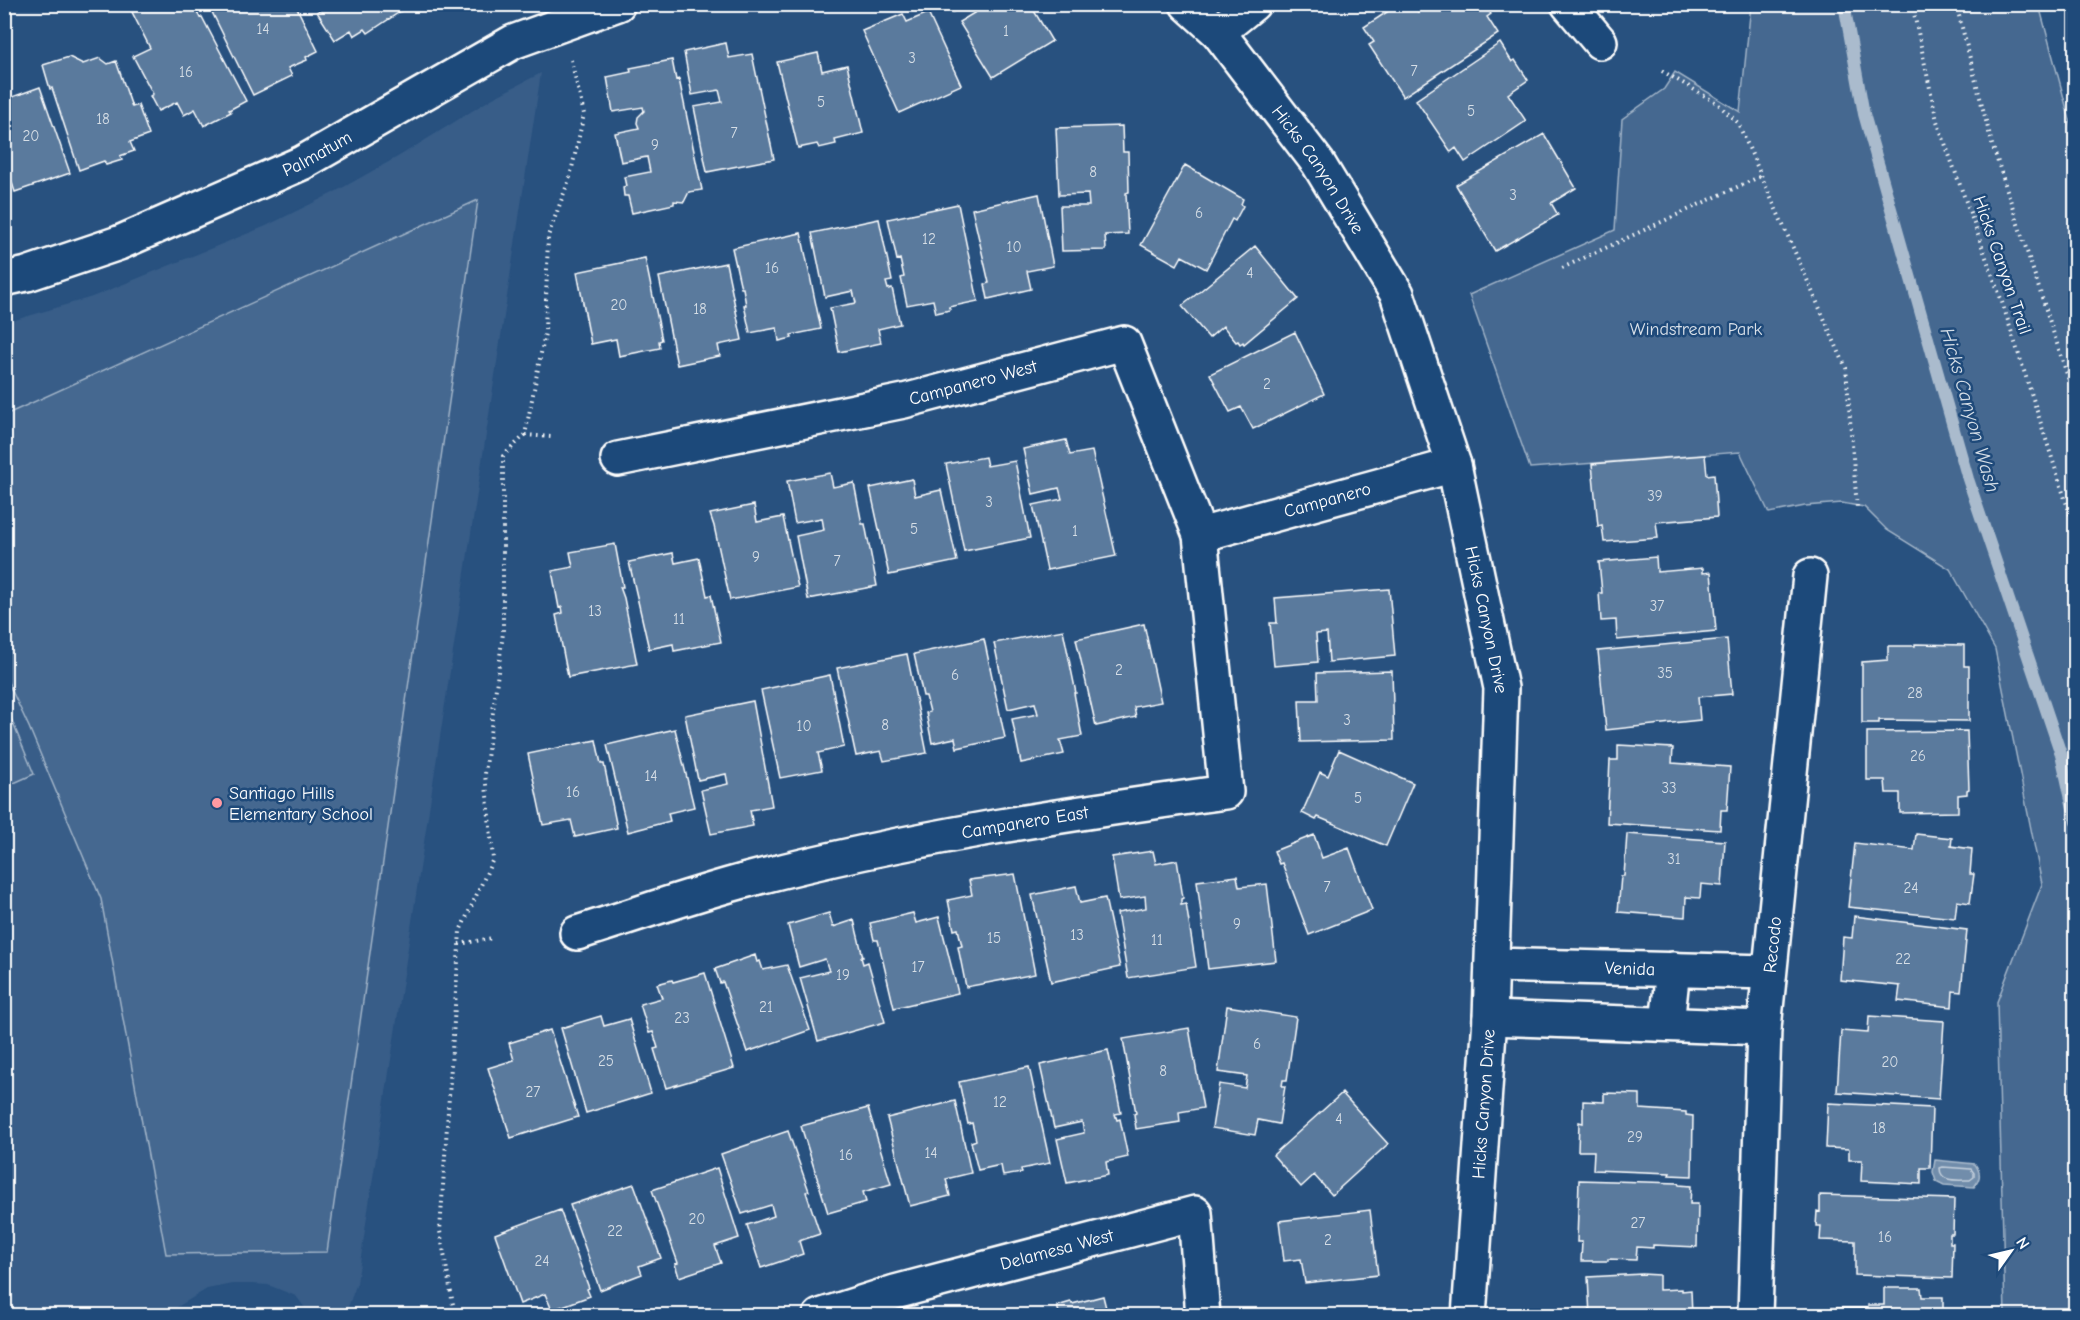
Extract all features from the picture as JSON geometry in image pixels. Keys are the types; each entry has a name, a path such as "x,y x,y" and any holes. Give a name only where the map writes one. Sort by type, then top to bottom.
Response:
{"street":[{"name":"Palmatum","path":"4,279 27,274 119,243 302,163 513,42 618,4"},
{"name":"Hicks Canyon Drive","path":"1186,4 1218,32 1318,163 1397,294 1454,465 1501,688 1490,1018 1469,1316"},
{"path":"1218,32 1253,4"},
{"path":"1568,4 1600,42"},
{"name":"Campanero West","path":"618,459 904,401 1124,343 1200,535"},
{"name":"Campanero","path":"1200,535 1454,465"},
{"name":"Campanero East","path":"577,933 750,879 923,840 1081,812 1226,792 1200,535"},
{"name":"Recodo","path":"1755,1316 1764,1028 1810,576"},
{"name":"Venida","path":"1492,965 1769,972"},
{"path":"1667,1024 1673,969"},
{"path":"1490,1018 1764,1028"},
{"name":"Delamesa West","path":"820,1316 895,1292 1195,1213 1203,1316"}],"path":[{"name":"Hicks Canyon Trail","path":"1912,4 1936,121 2001,299 2076,533"},
{"name":"Hicks Canyon Trail","path":"1956,4 1992,144 2076,402"},
{"path":"455,1316 440,1231 460,931 493,859 485,774 503,633 502,456 525,435 545,333 548,236 570,177 584,114 570,56"},
{"path":"1662,72 1717,103 1738,123 1846,368 1857,508"},
{"path":"1562,268 1761,176"},
{"path":"525,435 552,436"},
{"path":"459,944 493,938"}],"shaded area":[{"name":"Santiago Hills Elementary School","path":"541,73 357,1283 345,1315 308,1315 296,1296 268,1285 232,1284 207,1289 164,1315 5,1316 5,323 92,297 266,226 333,193 401,155 493,98"}],"green space":[{"name":"Windstream Park","path":"1751,5 2039,5 2076,143 2075,1315 2005,1315 1997,1002 2042,884 1995,649 1950,569 1887,530 1864,507 1842,503 1805,506 1769,513 1740,452 1530,468 1469,295 1615,230 1622,119 1664,89 1675,72 1740,112"},
{"name":"Santiago Hills Elementary School","path":"478,200 327,1252 166,1254 101,899 29,727 5,676 5,415"},
{"path":"5,704 34,774 4,787"}],"water":[{"path":"1935,1160 1975,1164 1979,1173 1978,1181 1974,1187 1944,1185 1936,1181 1933,1172"}],"building":[{"path":"147,4 193,4 246,101 204,126 195,109 184,115 177,102 158,111 150,96 153,94 133,56 150,48 132,12"},
{"path":"212,4 295,4 318,51 306,57 307,60 288,68 292,76 253,95 209,6"},
{"path":"323,4 401,4 404,9 368,33 365,29 354,36 351,30 335,40 317,12 324,7"},
{"path":"949,4 966,4 953,12"},
{"path":"982,4 1030,4 1052,41 993,77 959,22 984,7"},
{"path":"1399,4 1413,4 1418,12 1429,4 1485,4 1491,14 1487,17 1498,34 1403,97 1369,45 1374,42 1364,27"},
{"path":"928,13 961,85 899,113 862,31 903,14 907,22"},
{"path":"726,43 729,58 752,54 774,159 707,172 694,107 722,102 719,90 692,95 684,52"},
{"path":"1500,43 1512,62 1515,60 1528,80 1508,94 1526,121 1465,162 1456,148 1451,152 1416,100"},
{"path":"818,53 822,71 847,65 863,133 835,140 836,144 819,148 817,144 798,148 777,62"},
{"path":"69,57 83,64 100,58 108,64 116,61 132,107 138,105 149,135 130,142 134,151 120,156 122,160 106,165 104,161 79,170 43,65"},
{"path":"672,60 676,80 679,79 702,190 689,192 684,202 674,201 674,204 632,213 628,196 624,196 623,187 626,186 624,177 650,172 647,157 621,162 615,133 639,128 638,117 644,111 643,107 613,112 607,77 631,72 630,68"},
{"path":"40,87 70,173 15,192 9,174 4,176 4,100"},
{"path":"1122,126 1123,152 1128,152 1129,192 1126,193 1128,234 1105,235 1106,250 1062,251 1060,206 1089,206 1088,194 1059,195 1056,128"},
{"path":"1544,134 1576,188 1551,203 1558,215 1495,251 1456,185"},
{"path":"1185,165 1243,199 1241,204 1243,206 1235,221 1232,219 1206,269 1182,256 1177,265 1141,245"},
{"path":"1039,194 1053,266 1027,271 1031,289 988,299 985,284 989,283 972,209"},
{"path":"958,204 978,301 949,307 950,310 936,313 933,300 907,305 901,278 904,277 900,259 897,260 888,219"},
{"path":"879,219 892,281 886,282 888,289 892,288 900,324 878,329 881,343 839,352 830,308 856,303 853,291 825,297 812,233"},
{"path":"801,233 821,329 791,335 792,338 779,341 777,328 750,333 743,288 741,288 732,248"},
{"path":"1255,246 1298,299 1244,344 1236,342 1223,326 1209,338 1182,306"},
{"path":"645,258 662,340 659,341 660,348 619,356 616,339 591,344 577,272"},
{"path":"726,263 742,340 718,345 720,356 677,365 659,277"},
{"path":"1295,332 1324,394 1253,429 1241,407 1230,412 1210,374"},
{"path":"1066,440 1070,455 1092,451 1116,556 1047,570 1033,505 1062,499 1059,488 1033,494 1023,449"},
{"path":"1705,455 1707,475 1714,474 1717,517 1656,522 1658,538 1604,542 1602,525 1598,526 1592,464"},
{"path":"985,457 987,466 1015,461 1030,538 964,551 946,464"},
{"path":"830,473 833,487 854,483 862,524 865,524 877,586 808,599 796,536 824,530 822,518 795,523 787,481"},
{"path":"912,479 915,496 941,490 957,561 889,575 870,488"},
{"path":"754,505 757,522 783,517 798,587 730,600 710,514"},
{"path":"615,544 623,587 620,587 637,664 568,677 556,615 563,613 562,607 559,608 552,571 573,567 570,552"},
{"path":"673,553 675,563 699,558 707,596 711,595 721,642 674,651 673,644 649,649 629,562"},
{"path":"1656,557 1657,572 1703,568 1703,573 1711,572 1716,631 1617,640 1616,620 1601,621 1599,593 1602,593 1599,562"},
{"path":"1389,589 1395,656 1329,662 1327,633 1316,634 1318,662 1274,666 1270,623 1277,623 1275,598"},
{"path":"1144,624 1161,702 1134,707 1136,717 1096,726 1076,639"},
{"path":"1063,630 1082,736 1060,740 1064,754 1021,763 1012,719 1038,714 1035,703 1008,709 994,643"},
{"path":"984,639 1005,738 957,748 955,738 932,743 926,713 930,712 926,696 923,696 914,654"},
{"path":"1727,639 1732,694 1698,697 1700,720 1606,730 1598,651"},
{"path":"1915,644 1964,645 1964,666 1969,666 1969,721 1879,720 1879,723 1862,723 1862,662 1888,660 1888,646 1915,646"},
{"path":"907,654 927,753 884,761 881,751 856,756 837,668"},
{"path":"1392,671 1394,740 1301,742 1299,700 1318,700 1317,673"},
{"path":"830,675 844,747 818,753 822,770 780,778 761,690"},
{"path":"753,701 772,806 750,810 753,826 711,834 701,790 728,784 726,774 698,780 685,715"},
{"path":"675,729 694,807 668,813 670,821 628,832 607,745"},
{"path":"1967,731 1969,789 1967,794 1958,795 1958,812 1900,813 1900,793 1886,793 1885,780 1867,780 1867,732"},
{"path":"596,740 601,764 604,764 617,828 575,837 571,820 543,825 528,754"},
{"path":"1618,745 1673,748 1672,763 1730,767 1727,810 1721,810 1720,830 1607,823 1610,760 1618,760"},
{"path":"1339,750 1413,783 1386,846 1318,817 1316,820 1302,813 1320,772 1328,776"},
{"path":"1627,834 1725,841 1722,886 1701,884 1700,898 1686,897 1685,917 1618,912 1621,876 1624,876"},
{"path":"1916,834 1952,838 1951,846 1972,849 1970,874 1974,874 1970,903 1957,901 1955,918 1848,907 1855,843 1914,850"},
{"path":"1314,835 1322,858 1349,848 1372,910 1309,935 1282,863 1279,864 1274,851"},
{"path":"1153,851 1156,864 1177,860 1183,898 1181,905 1186,904 1196,967 1128,978 1117,913 1146,908 1145,896 1119,900 1112,857"},
{"path":"1015,874 1035,974 966,987 958,947 962,946 958,929 954,930 948,900 972,895 969,880"},
{"path":"1237,876 1239,887 1267,884 1276,961 1208,969 1197,881"},
{"path":"1076,886 1080,903 1105,898 1120,967 1051,982 1032,895"},
{"path":"829,913 833,927 854,920 863,964 868,962 885,1022 818,1041 800,978 829,971 825,959 799,967 788,925"},
{"path":"913,913 916,923 939,917 958,993 894,1008 878,940 874,940 870,923"},
{"path":"1854,916 1967,930 1961,992 1953,991 1952,1007 1898,1001 1900,986 1840,980 1843,937 1852,938"},
{"path":"755,955 763,970 787,965 810,1030 747,1052 723,982 720,983 715,969"},
{"path":"705,973 734,1068 666,1088 654,1049 658,1048 653,1032 649,1033 640,1004 662,998 657,984"},
{"path":"1227,1006 1296,1017 1287,1080 1283,1080 1282,1086 1285,1086 1279,1124 1258,1120 1255,1135 1212,1128 1219,1084 1245,1088 1247,1076 1218,1072"},
{"path":"601,1016 604,1026 629,1019 651,1093 586,1113 561,1028"},
{"path":"1869,1016 1944,1021 1939,1099 1837,1092 1841,1031 1868,1033"},
{"path":"1189,1028 1203,1108 1179,1112 1180,1122 1136,1129 1134,1114 1136,1113 1123,1039"},
{"path":"550,1030 578,1117 511,1138 488,1068 514,1060 509,1043"},
{"path":"1108,1050 1121,1113 1115,1114 1117,1120 1120,1119 1128,1157 1106,1162 1108,1175 1067,1183 1057,1139 1084,1133 1082,1122 1054,1128 1040,1065"},
{"path":"1029,1067 1050,1163 1021,1169 1022,1173 1003,1176 1001,1165 978,1170 971,1142 976,1140 972,1123 968,1124 959,1082"},
{"path":"1342,1093 1388,1144 1332,1195 1314,1175 1301,1187 1273,1155"},
{"path":"1604,1093 1640,1094 1640,1109 1686,1112 1686,1115 1693,1116 1692,1176 1593,1170 1594,1151 1578,1151 1579,1122 1583,1123 1583,1101 1604,1102"},
{"path":"955,1101 971,1173 946,1179 950,1196 910,1206 887,1118"},
{"path":"1828,1103 1932,1108 1930,1168 1921,1168 1921,1184 1861,1181 1862,1160 1849,1160 1849,1149 1826,1148"},
{"path":"868,1108 891,1184 863,1192 866,1202 828,1213 801,1126"},
{"path":"788,1131 809,1191 806,1192 820,1234 799,1241 803,1254 761,1268 747,1225 774,1216 771,1205 742,1214 721,1154"},
{"path":"717,1168 739,1238 715,1246 721,1263 679,1277 675,1264 678,1263 652,1190"},
{"path":"1579,1180 1678,1183 1691,1186 1690,1204 1698,1204 1697,1247 1653,1245 1653,1248 1637,1247 1636,1260 1581,1261 1582,1242 1577,1242"},
{"path":"634,1184 661,1258 639,1266 642,1274 600,1290 570,1205"},
{"path":"1820,1195 1954,1199 1953,1234 1950,1234 1950,1243 1953,1243 1952,1278 1855,1275 1855,1241 1820,1240 1821,1226 1816,1226 1817,1211 1820,1212"},
{"path":"560,1210 590,1296 552,1310 545,1294 520,1304 495,1234"},
{"path":"1370,1210 1378,1275 1305,1283 1301,1259 1284,1261 1279,1221"},
{"path":"1659,1275 1659,1290 1691,1290 1692,1316 1590,1316 1588,1277"},
{"path":"1884,1288 1921,1288 1922,1297 1943,1297 1943,1316 1832,1316 1832,1308 1868,1308 1868,1305 1884,1305"},
{"path":"1103,1296 1108,1316 1060,1316 1057,1306"}],"waterway":[{"name":"Hicks Canyon Wash","path":"1844,4 1864,114 1968,479 2061,754 2076,822"}],"place":[{"name":"Santiago Hills Elementary School","path":"217,803"}]}
